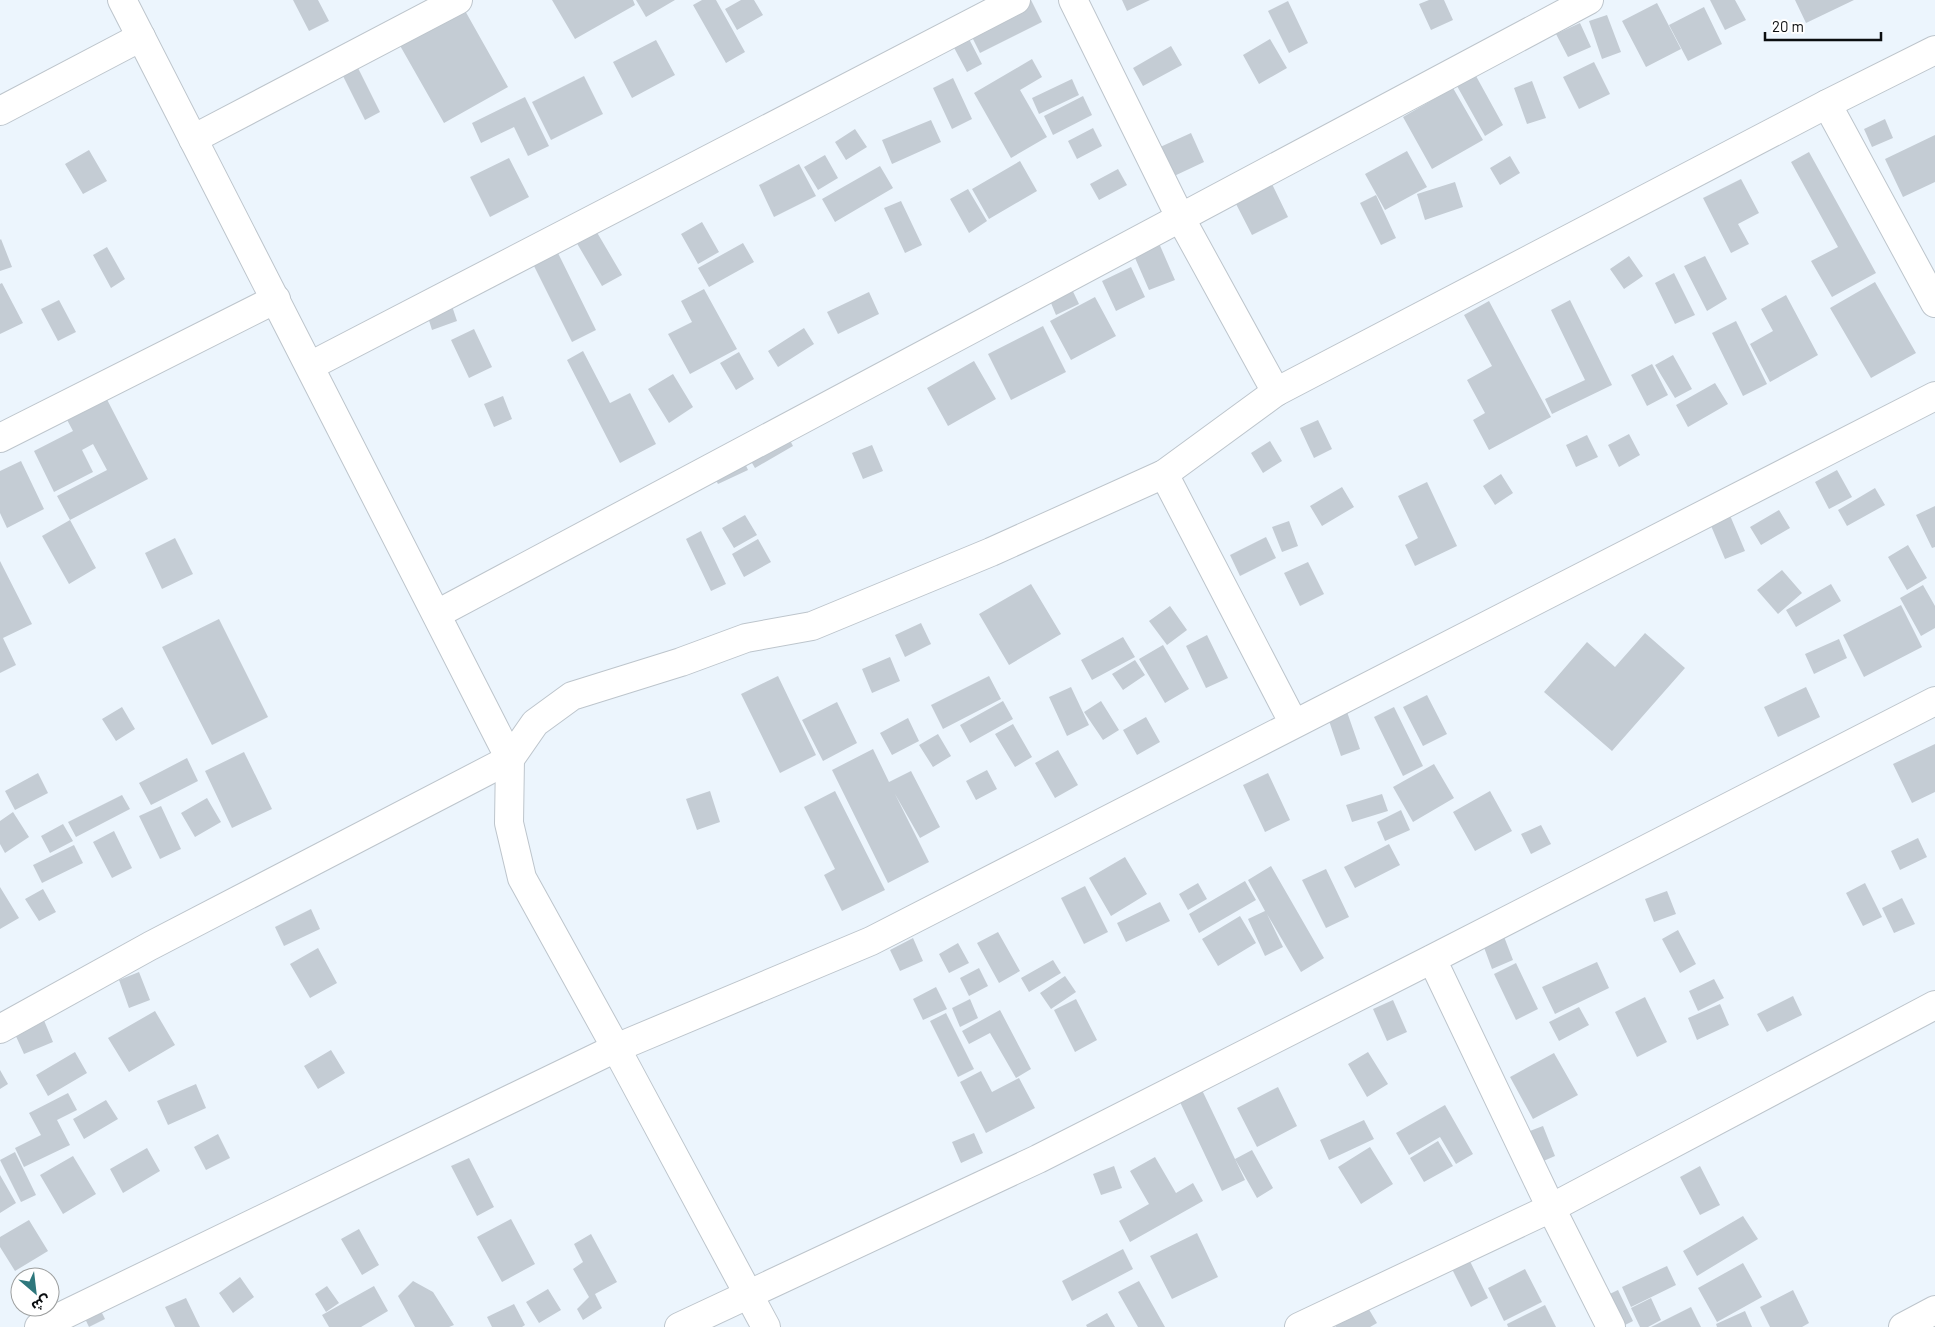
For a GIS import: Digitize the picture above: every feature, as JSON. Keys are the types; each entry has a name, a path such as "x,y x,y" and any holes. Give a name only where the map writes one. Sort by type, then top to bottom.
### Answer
{"street":[{"path":"122,0 510,759 508,824 522,878 766,1327"},
{"path":"193,139 458,0"},
{"path":"310,366 1016,0"},
{"path":"1073,0 1181,219 1276,392"},
{"path":"437,614 1589,0"},
{"path":"0,111 141,37"},
{"path":"0,1029 150,946 510,759 535,723 572,696 681,662 746,638 812,626 991,552 1164,474 1276,392 1827,104 1935,50"},
{"path":"1827,104 1935,303"},
{"path":"0,438 276,299"},
{"path":"52,1324 616,1048 871,941 1294,724 1933,403"},
{"path":"1164,474 1294,724"},
{"path":"679,1327 1038,1159 1935,701"},
{"path":"1432,959 1551,1208 1611,1327"},
{"path":"1299,1327 1551,1208 1935,1005"},
{"path":"1903,1327 1935,1310"}],"building":[{"path":"293,0 318,0 329,21 309,31"},
{"path":"459,0 508,87 444,123 390,28"},
{"path":"552,0 633,0 635,5 575,39"},
{"path":"636,0 675,0 646,17"},
{"path":"702,0 716,0 745,52 726,63 693,5"},
{"path":"741,0 754,0 763,15 737,30 725,9"},
{"path":"1031,0 1042,22 980,53 969,31"},
{"path":"1122,0 1150,0 1127,11"},
{"path":"1429,0 1444,0 1453,20 1431,30 1419,4"},
{"path":"1710,0 1735,0 1746,20 1725,30"},
{"path":"1795,0 1854,0 1806,23"},
{"path":"1288,1 1308,43 1289,53 1268,11"},
{"path":"1657,3 1681,49 1646,67 1622,21"},
{"path":"1704,7 1722,44 1688,61 1669,25"},
{"path":"1607,15 1621,52 1602,59 1589,21"},
{"path":"1580,23 1591,47 1568,57 1556,34"},
{"path":"967,35 982,64 967,72 951,42"},
{"path":"1270,39 1287,68 1259,84 1243,55"},
{"path":"656,40 675,75 632,98 613,62"},
{"path":"1171,46 1182,65 1143,86 1133,68"},
{"path":"1032,59 1042,77 1020,90 1047,137 1011,158 974,93"},
{"path":"354,60 380,112 365,120 339,68"},
{"path":"1594,62 1610,94 1579,109 1563,77"},
{"path":"584,76 603,114 551,140 532,102"},
{"path":"1476,76 1503,125 1485,136 1457,86"},
{"path":"953,78 972,119 952,129 933,88"},
{"path":"1072,79 1079,95 1039,114 1032,98"},
{"path":"1532,81 1546,118 1527,124 1514,88"},
{"path":"1453,88 1483,140 1432,169 1403,117"},
{"path":"1083,96 1092,115 1053,135 1044,116"},
{"path":"525,97 549,146 528,156 514,127 481,143 472,123"},
{"path":"1885,119 1893,138 1872,147 1864,129"},
{"path":"931,120 941,142 892,164 882,140"},
{"path":"1093,128 1102,146 1077,159 1068,141"},
{"path":"855,129 867,147 846,160 835,142"},
{"path":"1191,133 1204,162 1172,177 1158,148"},
{"path":"1935,135 1935,182 1903,197 1885,159"},
{"path":"89,150 107,181 83,194 65,164"},
{"path":"1407,151 1427,187 1385,210 1365,174"},
{"path":"1809,152 1876,273 1832,297 1811,261 1838,247 1791,162"},
{"path":"825,155 838,178 818,190 804,167"},
{"path":"1510,156 1520,173 1500,185 1490,168"},
{"path":"509,158 529,197 490,217 470,177"},
{"path":"1020,161 1037,191 989,219 972,189"},
{"path":"799,164 816,196 774,217 759,185"},
{"path":"880,166 893,188 835,222 822,199"},
{"path":"1118,169 1127,185 1099,200 1090,184"},
{"path":"1741,179 1759,213 1738,224 1749,244 1731,253 1703,198"},
{"path":"1455,182 1463,207 1425,220 1417,194"},
{"path":"1272,184 1288,217 1252,235 1235,202"},
{"path":"968,189 987,221 969,233 950,199"},
{"path":"1376,195 1396,238 1381,245 1360,203"},
{"path":"901,201 922,245 905,253 884,208"},
{"path":"702,222 719,252 698,264 681,234"},
{"path":"595,229 622,275 602,286 575,240"},
{"path":"0,240 12,267 0,271"},
{"path":"1158,241 1175,280 1149,290 1132,251"},
{"path":"743,243 754,262 709,287 698,268"},
{"path":"107,247 125,279 111,288 93,255"},
{"path":"555,247 596,330 572,342 530,258"},
{"path":"1629,256 1643,276 1624,289 1610,269"},
{"path":"1705,256 1727,299 1707,311 1684,266"},
{"path":"1131,267 1145,297 1116,311 1102,281"},
{"path":"1674,273 1695,315 1675,324 1655,283"},
{"path":"1068,281 1079,304 1056,315 1046,291"},
{"path":"1875,282 1916,353 1871,378 1830,308"},
{"path":"2,283 23,323 0,334 0,284"},
{"path":"704,289 737,349 690,374 668,334 692,322 681,301"},
{"path":"869,292 879,314 838,334 827,312"},
{"path":"1786,295 1818,355 1770,382 1750,344 1773,331 1761,309"},
{"path":"1095,297 1116,336 1071,360 1050,321"},
{"path":"59,300 76,332 58,341 41,309"},
{"path":"1570,300 1612,385 1552,414 1545,399 1585,380 1551,310"},
{"path":"1489,301 1551,417 1489,450 1473,420 1485,413 1467,380 1492,366 1464,315"},
{"path":"451,303 457,321 432,330 426,311"},
{"path":"1736,321 1767,384 1743,396 1712,333"},
{"path":"1043,326 1066,372 1011,400 988,354"},
{"path":"804,328 814,344 778,367 768,351"},
{"path":"474,329 492,367 469,378 451,340"},
{"path":"583,351 610,403 630,393 656,444 620,463 567,360"},
{"path":"739,352 754,379 736,390 720,363"},
{"path":"1673,355 1692,389 1675,398 1655,365"},
{"path":"974,361 996,399 948,426 927,388"},
{"path":"1652,364 1668,395 1647,406 1631,375"},
{"path":"673,374 693,407 669,423 648,389"},
{"path":"98,382 148,479 70,520 57,496 107,470 93,444 82,450 93,472 54,492 34,451 73,431 58,403"},
{"path":"1715,383 1728,404 1688,427 1676,405"},
{"path":"503,396 512,419 494,427 484,404"},
{"path":"1318,420 1332,449 1314,458 1300,428"},
{"path":"785,431 793,446 755,468 746,453"},
{"path":"1629,434 1640,455 1619,467 1608,445"},
{"path":"1587,435 1598,457 1576,467 1566,445"},
{"path":"1270,441 1282,461 1263,473 1251,453"},
{"path":"872,445 883,471 863,479 852,453"},
{"path":"741,455 748,470 718,484 711,470"},
{"path":"21,461 44,509 7,528 0,513 0,471"},
{"path":"1837,470 1852,497 1829,509 1815,482"},
{"path":"1501,474 1513,493 1495,505 1483,486"},
{"path":"1427,482 1457,546 1415,566 1405,545 1418,538 1398,496"},
{"path":"1342,487 1354,507 1322,526 1310,506"},
{"path":"1875,488 1885,505 1847,526 1838,510"},
{"path":"1935,506 1935,547 1932,548 1916,515"},
{"path":"1779,510 1790,528 1761,545 1750,527"},
{"path":"1729,513 1745,551 1725,559 1709,521"},
{"path":"745,515 757,535 734,548 722,528"},
{"path":"70,520 96,568 69,584 42,536"},
{"path":"1289,521 1298,546 1282,552 1272,527"},
{"path":"701,531 726,584 711,591 686,539"},
{"path":"1266,537 1276,558 1240,576 1230,555"},
{"path":"175,538 193,574 162,589 145,553"},
{"path":"758,539 771,562 744,577 732,554"},
{"path":"1908,545 1927,578 1907,590 1888,557"},
{"path":"0,561 32,624 3,638 16,665 0,673"},
{"path":"1308,562 1324,594 1300,606 1284,573"},
{"path":"1782,570 1802,593 1778,614 1757,590"},
{"path":"1031,584 1061,634 1009,665 979,614"},
{"path":"1831,584 1841,601 1796,627 1786,610"},
{"path":"1923,585 1935,606 1935,628 1921,636 1900,598"},
{"path":"1901,605 1922,647 1864,677 1843,635"},
{"path":"1170,606 1187,630 1167,645 1149,621"},
{"path":"219,619 268,717 212,745 162,647"},
{"path":"921,623 931,644 905,657 895,635"},
{"path":"1645,633 1685,668 1612,751 1544,692 1587,642 1615,667"},
{"path":"1207,635 1228,678 1206,688 1186,646"},
{"path":"1123,637 1135,657 1092,680 1081,660"},
{"path":"1839,639 1847,658 1814,674 1805,654"},
{"path":"1163,645 1189,689 1165,703 1139,659"},
{"path":"890,657 900,681 872,693 862,669"},
{"path":"1135,660 1145,675 1123,690 1112,674"},
{"path":"778,676 816,755 780,773 741,694"},
{"path":"989,676 1001,699 943,729 931,705"},
{"path":"1071,687 1089,725 1067,736 1049,697"},
{"path":"1806,687 1820,717 1778,737 1764,707"},
{"path":"1427,695 1447,734 1423,746 1403,707"},
{"path":"1003,701 1013,719 970,743 960,725"},
{"path":"1101,701 1119,730 1103,740 1084,712"},
{"path":"837,702 857,743 823,761 802,720"},
{"path":"122,707 135,729 116,741 102,719"},
{"path":"1394,707 1423,766 1403,776 1374,717"},
{"path":"1346,709 1360,749 1341,756 1327,715"},
{"path":"1146,717 1160,742 1137,755 1123,730"},
{"path":"908,718 919,741 892,755 880,733"},
{"path":"1013,724 1032,757 1015,767 995,734"},
{"path":"938,734 951,756 933,767 919,745"},
{"path":"1935,744 1935,792 1912,803 1893,764"},
{"path":"873,749 889,782 911,771 940,827 920,838 895,794 929,862 888,883 832,770"},
{"path":"1058,750 1078,785 1055,798 1035,763"},
{"path":"244,752 272,809 232,828 205,771"},
{"path":"187,758 198,781 151,805 139,783"},
{"path":"1434,764 1454,798 1413,822 1393,787"},
{"path":"987,770 997,789 976,800 966,781"},
{"path":"38,773 48,793 15,810 5,791"},
{"path":"1268,773 1290,820 1265,832 1243,785"},
{"path":"710,791 720,822 697,830 686,799"},
{"path":"835,791 885,890 842,911 824,875 835,869 804,807"},
{"path":"1490,791 1512,831 1475,851 1453,812"},
{"path":"1382,794 1388,811 1352,822 1346,805"},
{"path":"122,795 130,809 76,837 68,822"},
{"path":"207,798 221,822 195,837 181,813"},
{"path":"161,806 181,849 160,859 139,816"},
{"path":"1401,810 1410,830 1385,841 1377,822"},
{"path":"13,812 29,837 5,853 0,844 0,821"},
{"path":"63,824 73,841 50,853 41,836"},
{"path":"1541,825 1551,844 1531,854 1521,834"},
{"path":"114,831 132,868 112,878 93,842"},
{"path":"1918,838 1927,857 1900,870 1891,851"},
{"path":"1389,844 1400,865 1355,888 1344,867"},
{"path":"74,845 83,863 42,883 33,865"},
{"path":"1125,857 1147,894 1111,916 1089,878"},
{"path":"1271,866 1324,958 1301,972 1267,914 1283,947 1265,956 1248,919 1265,911 1248,880"},
{"path":"1326,869 1349,917 1326,928 1302,880"},
{"path":"1245,881 1256,900 1199,933 1189,914"},
{"path":"1198,883 1207,899 1188,910 1179,894"},
{"path":"1865,883 1882,917 1863,926 1846,893"},
{"path":"1085,886 1108,932 1084,944 1061,898"},
{"path":"0,887 19,918 0,929"},
{"path":"43,889 56,912 39,921 25,899"},
{"path":"1667,891 1676,914 1654,922 1645,899"},
{"path":"1902,898 1915,924 1894,933 1882,908"},
{"path":"1160,902 1170,921 1126,942 1117,923"},
{"path":"311,909 320,929 284,946 275,927"},
{"path":"1240,916 1256,943 1218,966 1202,939"},
{"path":"1678,930 1696,964 1680,973 1662,939"},
{"path":"998,932 1020,971 999,983 977,943"},
{"path":"1503,934 1513,960 1492,969 1482,942"},
{"path":"913,938 923,961 900,971 890,950"},
{"path":"958,943 969,963 949,973 939,954"},
{"path":"318,948 337,983 310,998 290,964"},
{"path":"1053,960 1061,973 1029,992 1021,978"},
{"path":"1597,962 1609,988 1555,1014 1542,987"},
{"path":"1516,963 1538,1009 1516,1020 1494,974"},
{"path":"979,968 988,986 969,996 960,978"},
{"path":"139,972 150,1000 129,1008 119,980"},
{"path":"1065,976 1076,992 1051,1009 1040,993"},
{"path":"1714,979 1724,998 1698,1011 1689,991"},
{"path":"936,987 947,1009 923,1020 913,999"},
{"path":"1793,996 1802,1015 1767,1032 1757,1014"},
{"path":"1645,997 1667,1042 1637,1057 1615,1012"},
{"path":"970,999 978,1018 960,1027 952,1008"},
{"path":"1076,999 1097,1040 1075,1052 1054,1010"},
{"path":"1393,1000 1407,1032 1387,1041 1373,1009"},
{"path":"1720,1004 1729,1025 1697,1040 1688,1018"},
{"path":"1579,1007 1589,1025 1559,1041 1549,1022"},
{"path":"1000,1010 1031,1069 1016,1078 990,1033 969,1044 962,1031"},
{"path":"155,1011 175,1045 129,1072 108,1038"},
{"path":"946,1013 974,1069 958,1077 930,1021"},
{"path":"43,1018 53,1042 24,1054 14,1032"},
{"path":"331,1050 345,1073 318,1089 304,1066"},
{"path":"75,1052 87,1073 48,1096 36,1075"},
{"path":"1368,1052 1388,1084 1367,1097 1348,1064"},
{"path":"1554,1053 1578,1095 1533,1119 1510,1077"},
{"path":"0,1070 8,1084 0,1089"},
{"path":"981,1071 992,1092 1019,1078 1035,1108 986,1133 960,1082"},
{"path":"196,1084 206,1108 168,1125 157,1101"},
{"path":"1278,1087 1297,1126 1257,1147 1237,1108"},
{"path":"1202,1090 1245,1180 1222,1191 1179,1100"},
{"path":"68,1093 77,1110 57,1120 70,1145 24,1167 15,1148 41,1135 29,1113"},
{"path":"106,1100 118,1119 84,1139 73,1119"},
{"path":"1445,1105 1473,1154 1456,1164 1440,1137 1409,1155 1396,1133"},
{"path":"1364,1120 1374,1139 1329,1160 1320,1140"},
{"path":"1543,1126 1555,1156 1532,1166 1519,1135"},
{"path":"974,1133 983,1153 961,1163 952,1142"},
{"path":"218,1134 230,1158 206,1170 194,1147"},
{"path":"1438,1141 1453,1166 1424,1182 1410,1158"},
{"path":"1370,1147 1393,1184 1361,1204 1338,1167"},
{"path":"147,1148 160,1171 123,1193 110,1169"},
{"path":"1252,1150 1273,1188 1257,1198 1235,1159"},
{"path":"15,1152 36,1195 21,1202 0,1160"},
{"path":"73,1156 96,1194 63,1214 40,1175"},
{"path":"1155,1157 1176,1193 1193,1183 1203,1201 1130,1242 1119,1221 1149,1204 1130,1171"},
{"path":"469,1158 494,1207 477,1216 451,1166"},
{"path":"1114,1166 1122,1188 1101,1195 1093,1174"},
{"path":"1700,1166 1720,1205 1700,1215 1680,1177"},
{"path":"0,1175 16,1203 0,1213"},
{"path":"1743,1216 1758,1239 1697,1276 1683,1251"},
{"path":"511,1219 535,1264 502,1282 477,1237"},
{"path":"29,1220 48,1251 22,1267 12,1267 0,1247 0,1237"},
{"path":"359,1229 379,1265 362,1275 341,1239"},
{"path":"1197,1233 1218,1277 1172,1299 1150,1256"},
{"path":"591,1234 617,1282 595,1294 602,1308 583,1320 577,1309 589,1297 573,1269 583,1262 574,1244"},
{"path":"1123,1249 1133,1269 1072,1301 1062,1281"},
{"path":"1465,1251 1488,1298 1471,1307 1447,1259"},
{"path":"1743,1263 1762,1297 1717,1322 1698,1288"},
{"path":"1667,1266 1676,1285 1631,1307 1622,1287"},
{"path":"1525,1269 1542,1302 1504,1321 1488,1288"},
{"path":"240,1277 254,1297 233,1313 219,1293"},
{"path":"413,1281 433,1292 454,1325 449,1327 415,1327 398,1296"},
{"path":"1139,1281 1165,1327 1138,1327 1118,1292"},
{"path":"327,1286 339,1303 326,1312 315,1294"},
{"path":"374,1286 388,1311 361,1327 329,1327 322,1315"},
{"path":"548,1289 561,1310 539,1323 526,1302"},
{"path":"1618,1290 1633,1321 1621,1327 1595,1301"},
{"path":"1793,1290 1809,1323 1802,1327 1770,1327 1760,1307"},
{"path":"93,1295 105,1319 89,1327 77,1302"},
{"path":"186,1298 200,1327 175,1327 165,1307"},
{"path":"1651,1298 1661,1320 1648,1327 1640,1327 1631,1308"},
{"path":"1364,1301 1377,1323 1370,1327 1336,1327 1332,1320"},
{"path":"514,1304 525,1325 522,1327 492,1327 487,1317"},
{"path":"1545,1305 1556,1327 1508,1327 1507,1324"},
{"path":"1691,1307 1701,1327 1651,1327"},
{"path":"1745,1311 1752,1327 1717,1327 1716,1324"},
{"path":"1107,1313 1115,1327 1087,1327 1086,1325"}]}
